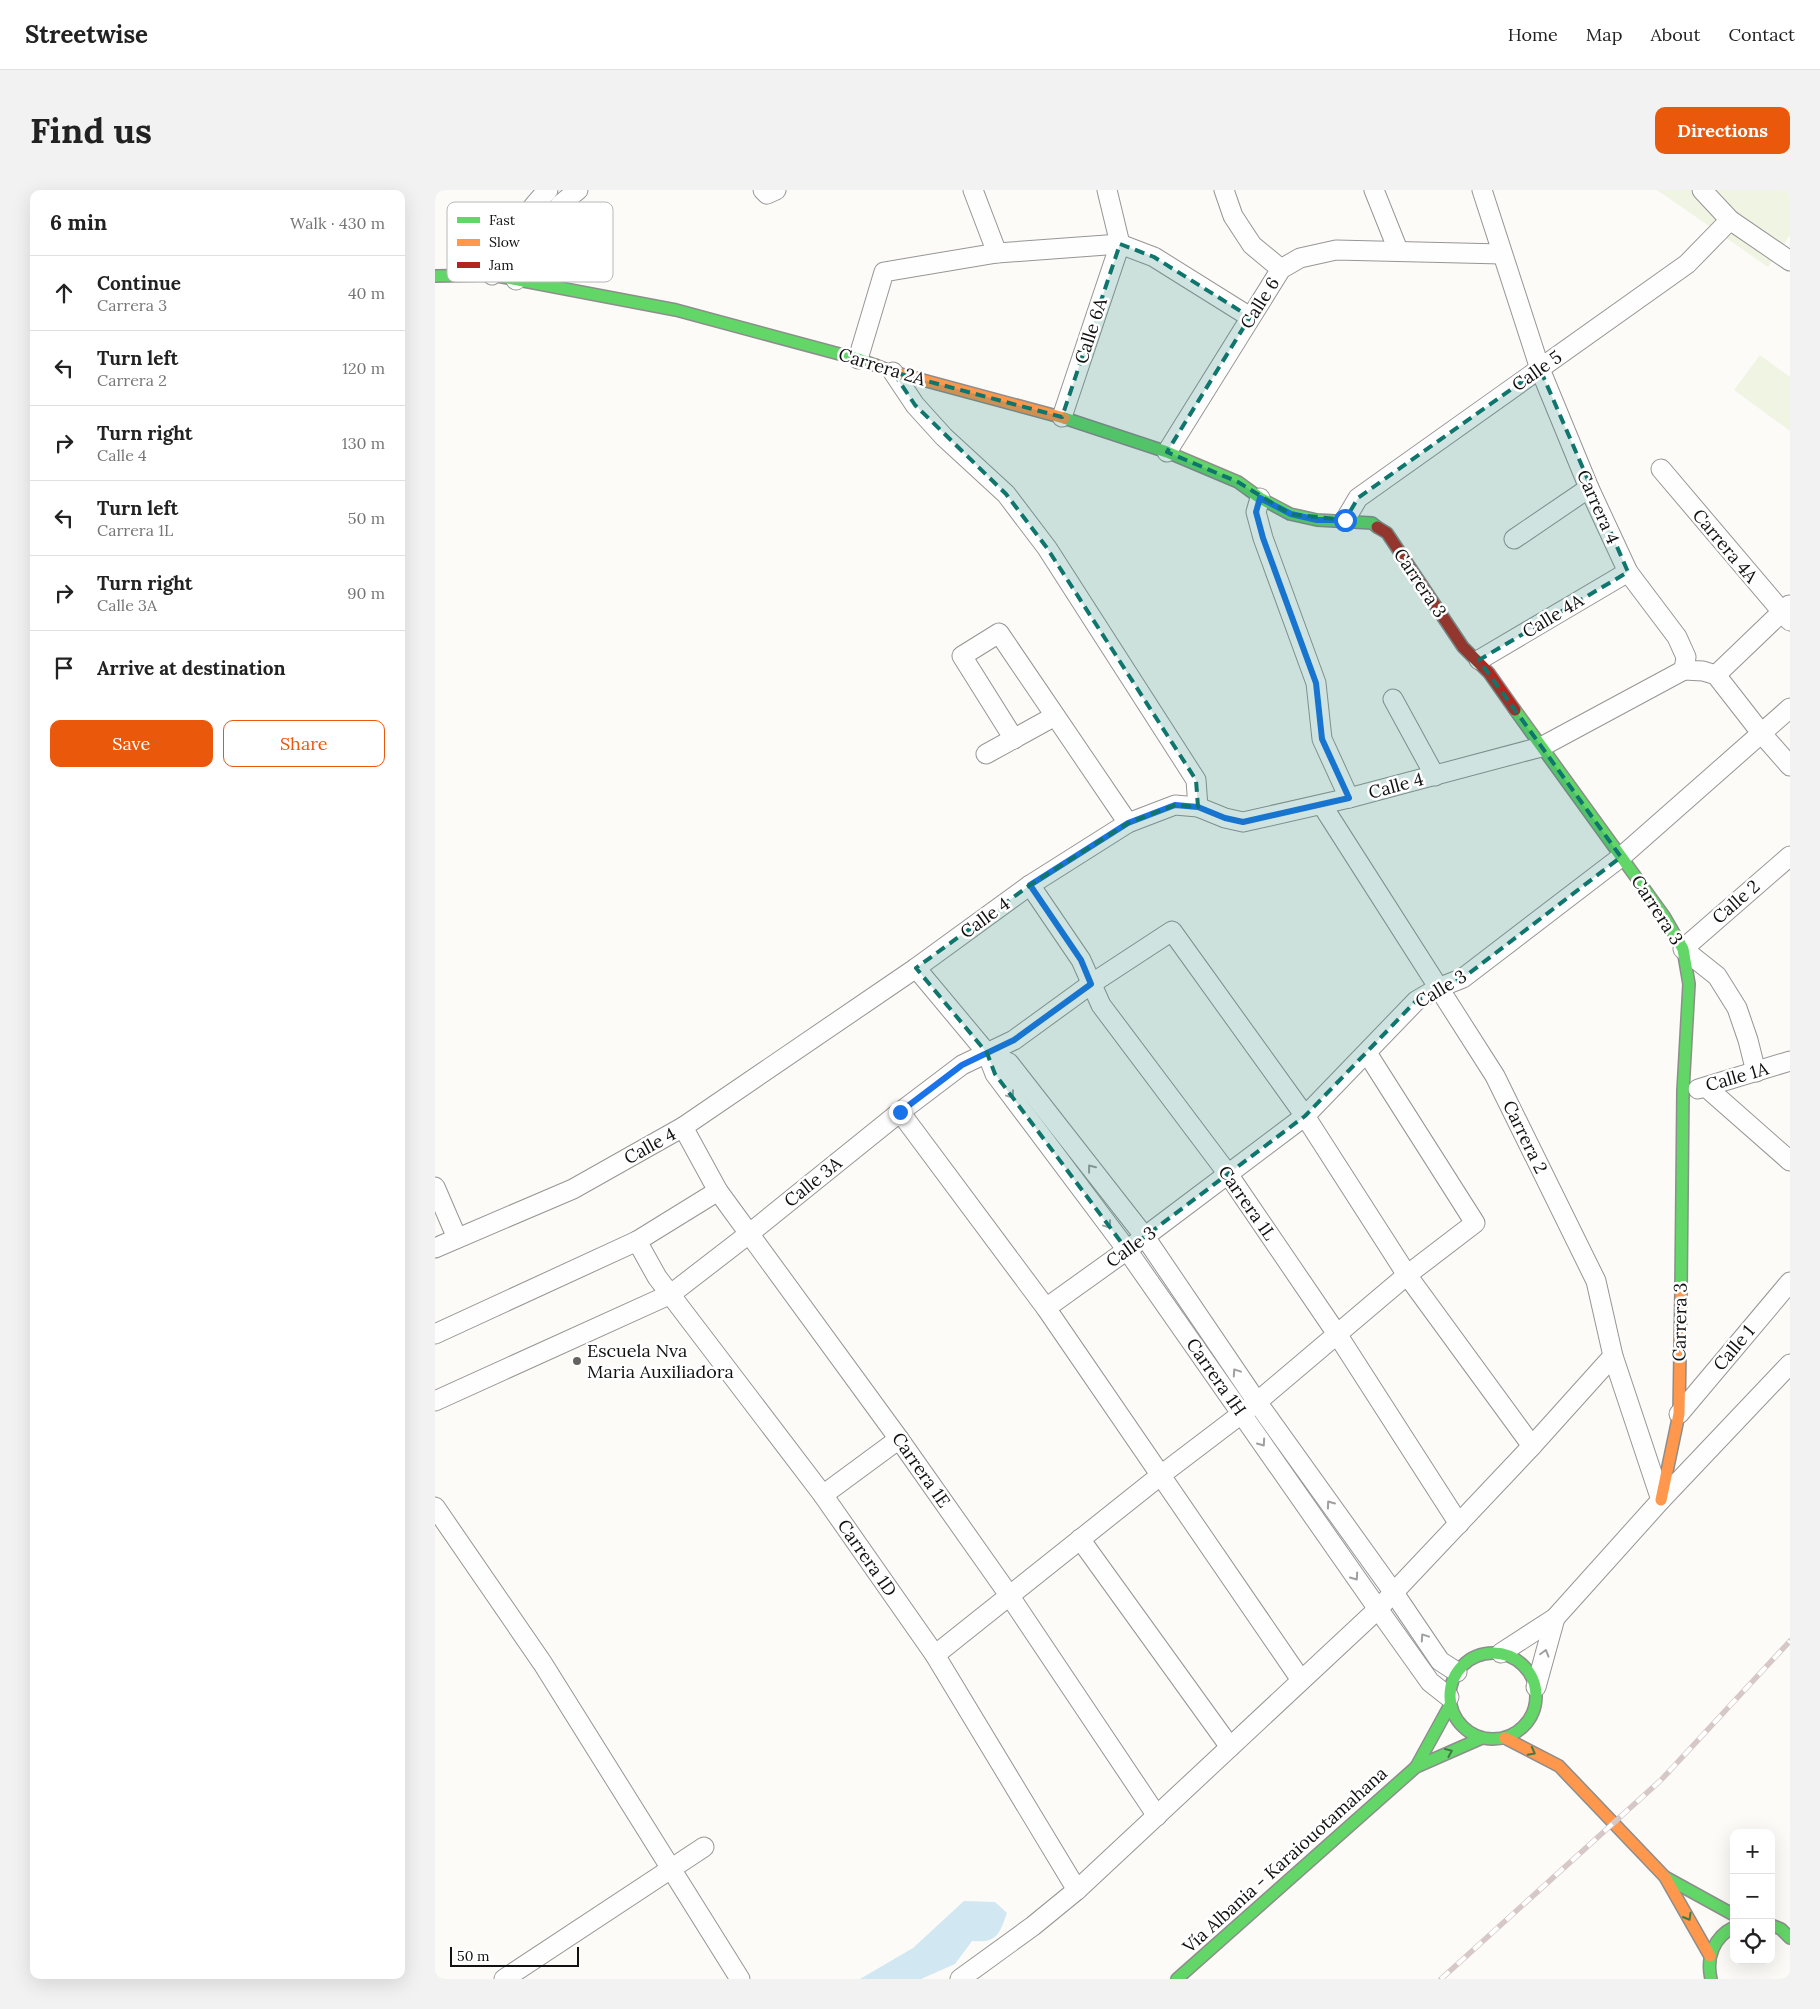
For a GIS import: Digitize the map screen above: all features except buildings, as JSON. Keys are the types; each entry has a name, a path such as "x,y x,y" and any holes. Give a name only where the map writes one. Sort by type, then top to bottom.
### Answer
{"main road":[{"name":"Carrera 2A","path":"527,282 676,310 858,359 893,372 1062,417 1167,452 1238,482 1260,498"},
{"name":"Carrera 3","path":"1260,498 1291,514 1317,520 1345,520 1372,523 1387,533 1463,647 1479,660 1505,692 1523,723 1664,916 1683,949 1689,984 1683,1091 1679,1414 1661,1500"},
{"path":"1542,1725 1535,1709 1536,1687 1529,1672 1517,1660 1501,1653 1484,1654 1469,1660 1457,1672 1451,1684 1450,1701 1456,1720 1467,1731 1482,1738 1505,1738 1559,1766 1665,1877 1710,1956"},
{"name":"Vía Albania - Karaiouotamahana","path":"1416,1767 1450,1701"},
{"path":"1505,1738 1518,1731 1528,1721 1535,1709"},
{"name":"Vía Albania - Karaiouotamahana","path":"1177,1979 1416,1767 1482,1738"},
{"path":"1552,1750 1559,1766"},
{"path":"1665,1877 1730,1913"},
{"path":"1775,1925 1790,1938"},
{"path":"1711,1979 1709,1974 1710,1956 1717,1940 1730,1930"}],"street":[{"path":"538,202 549,190"},
{"path":"563,202 578,190"},
{"path":"973,190 997,253"},
{"path":"1107,190 1120,244"},
{"path":"1224,190 1233,216 1252,244 1281,269"},
{"path":"1374,190 1398,250"},
{"name":"Carrera 4","path":"1482,190 1540,369 1589,488 1628,572 1677,637 1686,657 1684,670"},
{"path":"1702,190 1730,220 1790,261"},
{"name":"Calle 5","path":"1345,520 1358,498 1687,264 1730,220"},
{"path":"858,359 884,272 997,253 1120,244 1154,257 1250,317"},
{"name":"Calle 6A","path":"1062,417 1120,244"},
{"name":"Calle 6","path":"1167,452 1281,269 1300,258 1336,250 1502,254"},
{"path":"893,372 915,405 944,437 1006,494 1047,548 1196,780 1198,807"},
{"name":"Carrera 4A","path":"1661,469 1787,613"},
{"path":"1514,539 1589,488"},
{"path":"1260,498 1256,512 1263,538 1316,683 1322,739 1349,798"},
{"name":"Calle 4A","path":"1479,660 1628,572"},
{"path":"1716,675 1787,613"},
{"path":"1014,738 962,656 999,632 1128,823"},
{"path":"1684,670 1703,671 1716,675 1762,734 1790,766"},
{"name":"Calle 4","path":"435,1248 573,1189 683,1127 916,968 1030,885 1128,823 1175,805 1198,807 1225,818 1243,822 1349,798 1541,747 1684,670"},
{"path":"1393,699 1435,776"},
{"name":"Calle 3","path":"1046,1308 1145,1237 1305,1116 1416,1001 1439,988 1463,978 1621,857 1790,708"},
{"path":"986,754 1055,716"},
{"name":"Carrera 2","path":"1322,804 1495,1076 1596,1281 1613,1356 1661,1500"},
{"name":"Calle 2","path":"1683,949 1790,856"},
{"name":"Carrera 1L","path":"1030,885 1081,960 1101,1006 1228,1174 1337,1334 1459,1524"},
{"name":"Calle 3A","path":"435,1401 671,1294 962,1065 1014,1040 1091,984 1172,931 1305,1116"},
{"path":"1683,949 1717,976 1732,1000 1748,1040 1755,1072"},
{"name":"Carrera 1H","path":"916,968 987,1053 995,1074 1127,1250 1430,1682 1450,1701"},
{"name":"Carrera 1H","path":"987,1053 1009,1063 1145,1237 1257,1402 1394,1593 1440,1661 1457,1672"},
{"path":"935,1654 1161,1475 1242,1414 1407,1275 1475,1223 1367,1053"},
{"name":"Calle 1A","path":"1683,1091 1706,1087 1790,1062"},
{"path":"1706,1087 1790,1161"},
{"path":"900,1112 1046,1308 1301,1680"},
{"path":"1305,1116 1407,1275 1532,1446"},
{"name":"Carrera 1E","path":"683,1127 718,1191 899,1439 1009,1595 1157,1816"},
{"path":"435,1187 457,1238"},
{"path":"435,1334 637,1241 718,1191"},
{"name":"Carrera 1D","path":"637,1241 657,1277 823,1494 935,1654 1077,1890"},
{"name":"Calle 1","path":"1679,1414 1790,1282"},
{"path":"960,1979 1033,1926 1077,1890 1378,1609 1532,1446 1613,1356"},
{"path":"1501,1653 1555,1618 1661,1500 1790,1364"},
{"path":"823,1494 899,1439"},
{"path":"435,1507 543,1664 740,1979"},
{"path":"1080,1539 1230,1747"},
{"path":"1536,1687 1555,1618"},
{"path":"504,1979 703,1848"},
{"path":"1775,1922 1790,1919"}],"highlighted area":[{"path":"1120,244 1154,257 1250,317 1167,452 1238,482 1290,514 1345,520 1358,498 1540,369 1628,572 1479,660 1621,857 1463,978 1416,1001 1305,1116 1127,1250 995,1074 987,1053 916,968 1030,885 1128,823 1175,805 1198,807 1196,780 1047,548 1006,494 915,405 893,372 1062,417"}],"green space":[{"path":"1657,190 1790,190 1790,235 1768,267"},
{"path":"1760,355 1790,377 1790,431 1734,390"}],"water":[{"path":"964,1901 995,1902 1007,1913 1002,1927 996,1936 987,1941 972,1941 955,1964 921,1979 860,1979 913,1948"}],"railway":[{"path":"1441,1979 1661,1780 1790,1641"}],"traffic: fast":[{"path":"435,276 447,276"},
{"path":"529,282 676,310 875,365"},
{"path":"1064,418 1167,452 1238,482 1260,498 1290,514 1317,520 1372,523 1377,527"},
{"path":"1515,710 1664,916 1683,949 1689,984 1683,1091 1681,1290"},
{"path":"1493,1653 1509,1656 1517,1660 1529,1672 1533,1680 1536,1696 1533,1712 1529,1720 1517,1732 1509,1736 1493,1739 1477,1736 1469,1732 1457,1720 1453,1712 1450,1696 1453,1680 1457,1672 1469,1660 1477,1656 1493,1653"},
{"path":"1416,1767 1450,1705"},
{"path":"1177,1979 1416,1767 1482,1738"},
{"path":"1665,1877 1730,1913"},
{"path":"1775,1927 1781,1929 1790,1938"},
{"path":"1711,1979 1710,1963 1713,1948 1721,1936 1730,1929"}],"traffic: slow":[{"path":"875,365 893,372 1064,418"},
{"path":"1661,1500 1679,1414 1681,1290"},
{"path":"1505,1738 1559,1766 1665,1877 1710,1956"}],"traffic: jam":[{"path":"1377,527 1387,533 1463,647 1489,673 1515,710"}],"place":[{"name":"Escuela Nva Maria Auxiliadora","path":"577,1361"}],"route":[{"path":"900,1112 962,1065 1014,1040 1091,984 1081,960 1030,885 1128,823 1175,805 1198,807 1225,818 1243,822 1349,798 1322,739 1316,683 1263,538 1256,512 1260,498 1291,514 1317,520 1345,520"}]}
